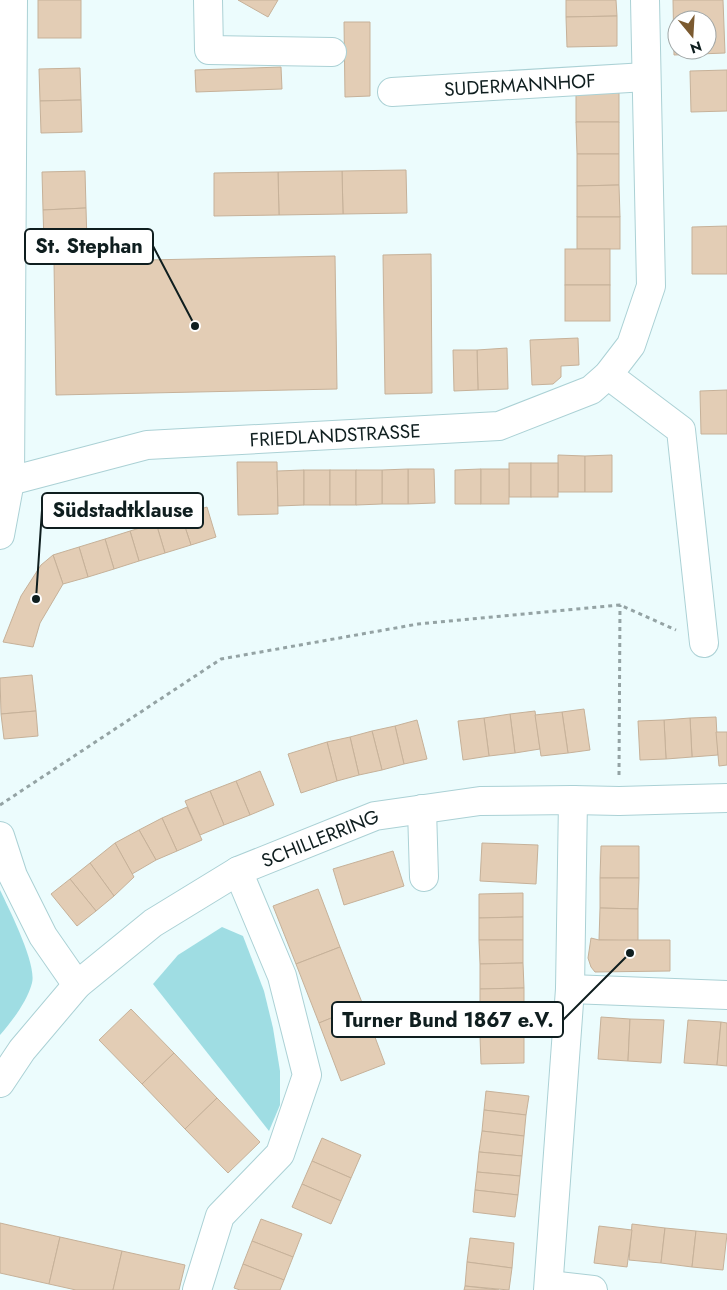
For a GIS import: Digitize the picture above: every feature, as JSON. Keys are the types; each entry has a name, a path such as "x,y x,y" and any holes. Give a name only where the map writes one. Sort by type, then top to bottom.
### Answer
{"street":[{"path":"0,535 10,481 13,0"},
{"path":"208,0 209,50 332,52"},
{"name":"FRIEDLANDSTRASSE","path":"10,481 147,445 499,426 591,390 608,375 631,345 650,286 645,0"},
{"name":"SUDERMANNHOF","path":"392,92 646,77"},
{"path":"608,375 681,430 704,643"},
{"name":"SCHILLERRING","path":"0,1083 22,1050 77,985 153,923 238,871 375,816 480,801 619,801 727,798"},
{"path":"573,800 570,989 549,1287 593,1290"},
{"path":"422,809 424,877"},
{"path":"0,836 13,876 43,936 77,985"},
{"path":"197,1290 220,1216 280,1154 307,1075 282,976 238,871"},
{"path":"570,989 727,995"}],"path":[{"path":"619,801 620,605"},
{"path":"0,805 221,659 418,624 620,605 704,643"}],"shaded area":[{"path":"0,890 26,950 32,974 32,983 23,1004 0,1035"},
{"path":"222,927 243,936 264,991 273,1028 280,1071 280,1105 269,1131 153,984 178,955"}],"building":[{"path":"38,0 81,0 81,38 38,38"},
{"path":"238,0 278,0 268,17"},
{"path":"566,0 616,0 617,16 566,17"},
{"path":"673,0 723,0 725,53 717,53 717,10 673,10"},
{"path":"617,16 617,46 567,47 566,17"},
{"path":"344,22 370,22 370,96 345,97"},
{"path":"281,67 282,89 196,92 195,70"},
{"path":"80,68 81,100 40,101 39,69"},
{"path":"727,70 727,111 691,112 690,71"},
{"path":"576,91 619,91 619,122 576,122"},
{"path":"81,100 82,132 41,133 40,101"},
{"path":"576,122 619,122 619,154 577,154"},
{"path":"577,154 619,154 619,185 577,186"},
{"path":"406,170 407,213 343,214 342,171"},
{"path":"85,171 86,208 43,210 42,172"},
{"path":"342,171 343,214 279,215 278,172"},
{"path":"278,172 279,215 214,216 214,173"},
{"path":"619,185 620,217 577,217 577,186"},
{"path":"86,208 87,243 44,244 43,210"},
{"path":"577,217 620,217 620,249 577,249"},
{"path":"727,226 727,274 692,274 692,227"},
{"path":"565,249 610,249 610,285 565,285"},
{"path":"431,254 432,393 385,394 383,255"},
{"path":"335,256 337,389 56,395 54,262"},
{"path":"565,285 610,285 610,321 565,321"},
{"path":"578,338 579,365 561,366 561,377 553,384 532,385 530,340"},
{"path":"507,348 508,389 478,390 477,350"},
{"path":"453,350 477,350 478,390 454,391"},
{"path":"727,390 727,434 701,434 700,391"},
{"path":"558,455 585,456 585,492 558,492"},
{"path":"612,455 612,492 585,492 585,456"},
{"path":"237,462 277,462 278,514 238,515"},
{"path":"509,463 531,463 531,497 509,497"},
{"path":"531,463 558,463 558,497 531,497"},
{"path":"408,469 434,469 435,503 408,504"},
{"path":"408,469 408,504 382,504 382,470"},
{"path":"481,469 481,504 455,504 455,470"},
{"path":"481,469 509,469 509,504 481,504"},
{"path":"304,470 304,505 278,506 277,471"},
{"path":"304,470 330,470 330,505 304,505"},
{"path":"330,470 356,470 356,505 330,505"},
{"path":"356,470 382,470 382,504 356,505"},
{"path":"207,507 216,537 191,545 181,515"},
{"path":"181,515 191,545 165,553 156,523"},
{"path":"156,523 165,553 139,561 130,531"},
{"path":"130,531 139,561 114,569 105,539"},
{"path":"105,539 114,569 88,577 79,547"},
{"path":"79,547 88,577 63,584 53,555"},
{"path":"53,555 63,584 40,623 33,647 3,642 21,596 41,565"},
{"path":"32,675 36,711 1,714 0,678"},
{"path":"584,709 590,750 568,753 562,712"},
{"path":"36,711 38,736 4,739 1,714"},
{"path":"535,711 540,749 515,753 510,714"},
{"path":"562,712 568,753 541,756 535,715"},
{"path":"510,714 515,753 489,756 484,718"},
{"path":"716,717 718,755 692,757 690,718"},
{"path":"484,718 489,756 463,760 458,721"},
{"path":"690,718 692,757 666,759 664,720"},
{"path":"417,720 427,759 404,764 395,726"},
{"path":"664,720 666,759 640,760 638,721"},
{"path":"395,726 404,764 382,770 372,731"},
{"path":"372,731 382,770 359,775 350,737"},
{"path":"716,732 727,732 727,765 719,766"},
{"path":"350,737 359,775 337,781 327,742"},
{"path":"327,742 337,781 301,793 288,754"},
{"path":"260,771 274,805 250,815 236,781"},
{"path":"236,781 250,815 224,825 210,791"},
{"path":"210,791 224,825 200,835 185,801"},
{"path":"187,807 202,840 177,851 162,818"},
{"path":"162,818 177,851 156,860 139,830"},
{"path":"139,830 156,860 132,874 115,843"},
{"path":"115,843 134,877 114,896 90,863"},
{"path":"482,843 538,845 536,884 480,881"},
{"path":"601,846 639,846 639,878 600,878"},
{"path":"393,851 404,886 344,905 333,869"},
{"path":"90,863 114,896 96,911 70,879"},
{"path":"600,878 639,878 638,909 600,908"},
{"path":"70,879 96,911 77,926 51,894"},
{"path":"318,889 340,947 296,964 273,906"},
{"path":"523,893 523,917 479,918 479,894"},
{"path":"600,908 638,909 638,941 599,940"},
{"path":"523,917 523,940 479,940 479,918"},
{"path":"591,938 599,940 670,940 670,971 595,972 588,958"},
{"path":"479,940 523,940 523,963 480,964"},
{"path":"340,947 363,1005 319,1023 296,964"},
{"path":"523,963 524,988 480,989 480,964"},
{"path":"524,988 524,1012 480,1012 480,989"},
{"path":"363,1005 385,1064 341,1081 319,1023"},
{"path":"131,1009 174,1053 142,1084 99,1040"},
{"path":"601,1017 630,1019 628,1061 598,1059"},
{"path":"630,1019 664,1020 661,1063 628,1061"},
{"path":"688,1020 721,1022 717,1065 684,1063"},
{"path":"721,1022 727,1023 727,1066 717,1065"},
{"path":"524,1035 524,1063 481,1064 480,1036"},
{"path":"174,1053 217,1098 185,1129 142,1084"},
{"path":"486,1091 529,1096 526,1115 484,1110"},
{"path":"217,1098 260,1142 228,1173 185,1129"},
{"path":"484,1110 526,1115 524,1136 482,1131"},
{"path":"482,1131 524,1136 522,1156 479,1152"},
{"path":"322,1138 361,1155 351,1178 312,1161"},
{"path":"479,1152 522,1156 520,1176 477,1172"},
{"path":"312,1161 351,1178 341,1201 302,1184"},
{"path":"477,1172 520,1176 518,1195 475,1190"},
{"path":"302,1184 341,1201 331,1224 292,1207"},
{"path":"475,1190 518,1195 515,1217 473,1212"},
{"path":"261,1219 302,1234 293,1257 252,1241"},
{"path":"0,1223 60,1237 49,1284 0,1273"},
{"path":"632,1224 665,1228 661,1263 629,1260"},
{"path":"599,1226 632,1230 627,1267 594,1263"},
{"path":"665,1228 696,1231 692,1267 661,1263"},
{"path":"696,1231 727,1234 723,1270 692,1267"},
{"path":"60,1237 122,1251 113,1290 76,1290 49,1284"},
{"path":"470,1238 514,1243 512,1268 467,1262"},
{"path":"252,1241 293,1257 284,1280 243,1264"},
{"path":"122,1251 185,1265 179,1290 113,1290"},
{"path":"467,1262 512,1268 509,1290 465,1286"},
{"path":"243,1264 284,1280 280,1290 240,1290 234,1288"},
{"path":"465,1286 499,1290 464,1290"}],"place":[{"name":"St. Stephan","path":"195,326"},
{"name":"Südstadtklause","path":"36,599"},
{"name":"Turner Bund 1867 e.V.","path":"630,953"}]}
